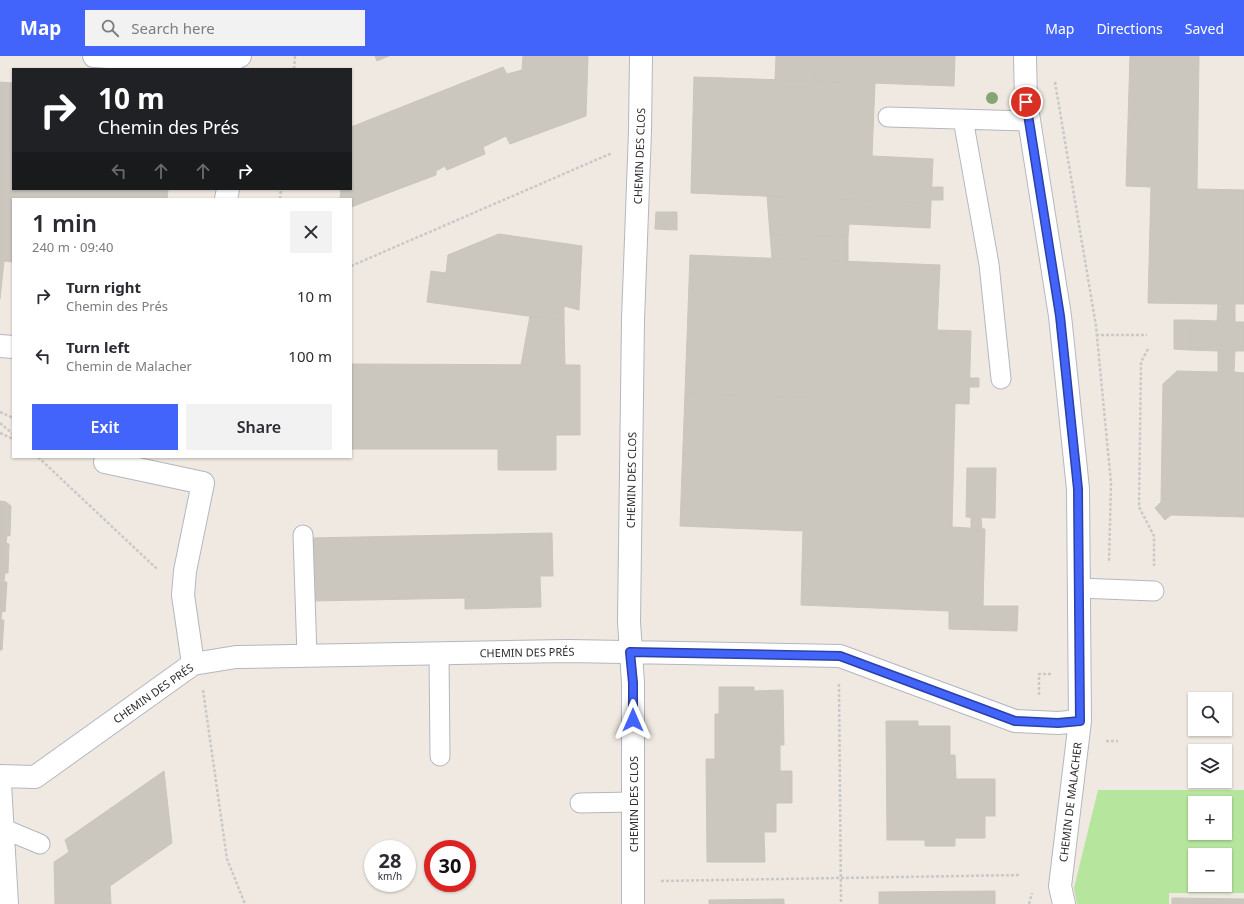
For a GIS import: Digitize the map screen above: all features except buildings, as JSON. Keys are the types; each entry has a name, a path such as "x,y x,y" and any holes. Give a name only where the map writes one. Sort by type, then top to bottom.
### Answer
{"street":[{"path":"94,56 211,64 232,60 240,56"},
{"path":"246,68 248,56"},
{"name":"CHEMIN DES CLOS","path":"632,904 633,683 630,652 633,320 640,131 641,56"},
{"name":"CHEMIN DE MALACHER","path":"1025,56 1026,102 1060,316 1078,489 1080,721 1060,886 1064,904"},
{"path":"0,346 12,347"},
{"path":"105,462 203,483 185,571 183,595 193,664"},
{"name":"CHEMIN DES PRÉS","path":"0,776 35,777 193,664 236,657 568,651 840,656 1015,721 1039,723 1080,721"},
{"path":"0,784 8,904"}],"lane":[{"path":"888,117 1029,121"},
{"path":"963,119 989,264 1001,379"},
{"path":"303,535 307,656"},
{"path":"1079,588 1154,592"},
{"path":"438,653 440,756"},
{"path":"580,803 633,802"},
{"path":"3,839 40,844"}],"path":[{"path":"294,68 295,56"},
{"path":"352,266 612,153"},
{"path":"1096,335 1147,335"},
{"path":"1148,349 1141,362 1139,507 1154,536 1154,592"},
{"path":"0,412 12,418"},
{"path":"0,424 12,433"},
{"path":"0,433 12,439"},
{"path":"39,458 183,595"},
{"path":"840,656 841,904"},
{"path":"193,664 204,693 227,859 245,904"},
{"path":"1039,723 1039,674 1080,674"},
{"path":"1106,741 1118,741"},
{"path":"632,881 1019,875"}],"green space":[{"path":"1098,790 1244,790 1244,893 1169,893 1169,904 1077,904 1074,888"}],"route":[{"path":"633,720 633,683 630,652 840,656 955,700 1015,721 1039,723 1067,723 1080,721 1078,489 1060,316 1026,102"}]}
